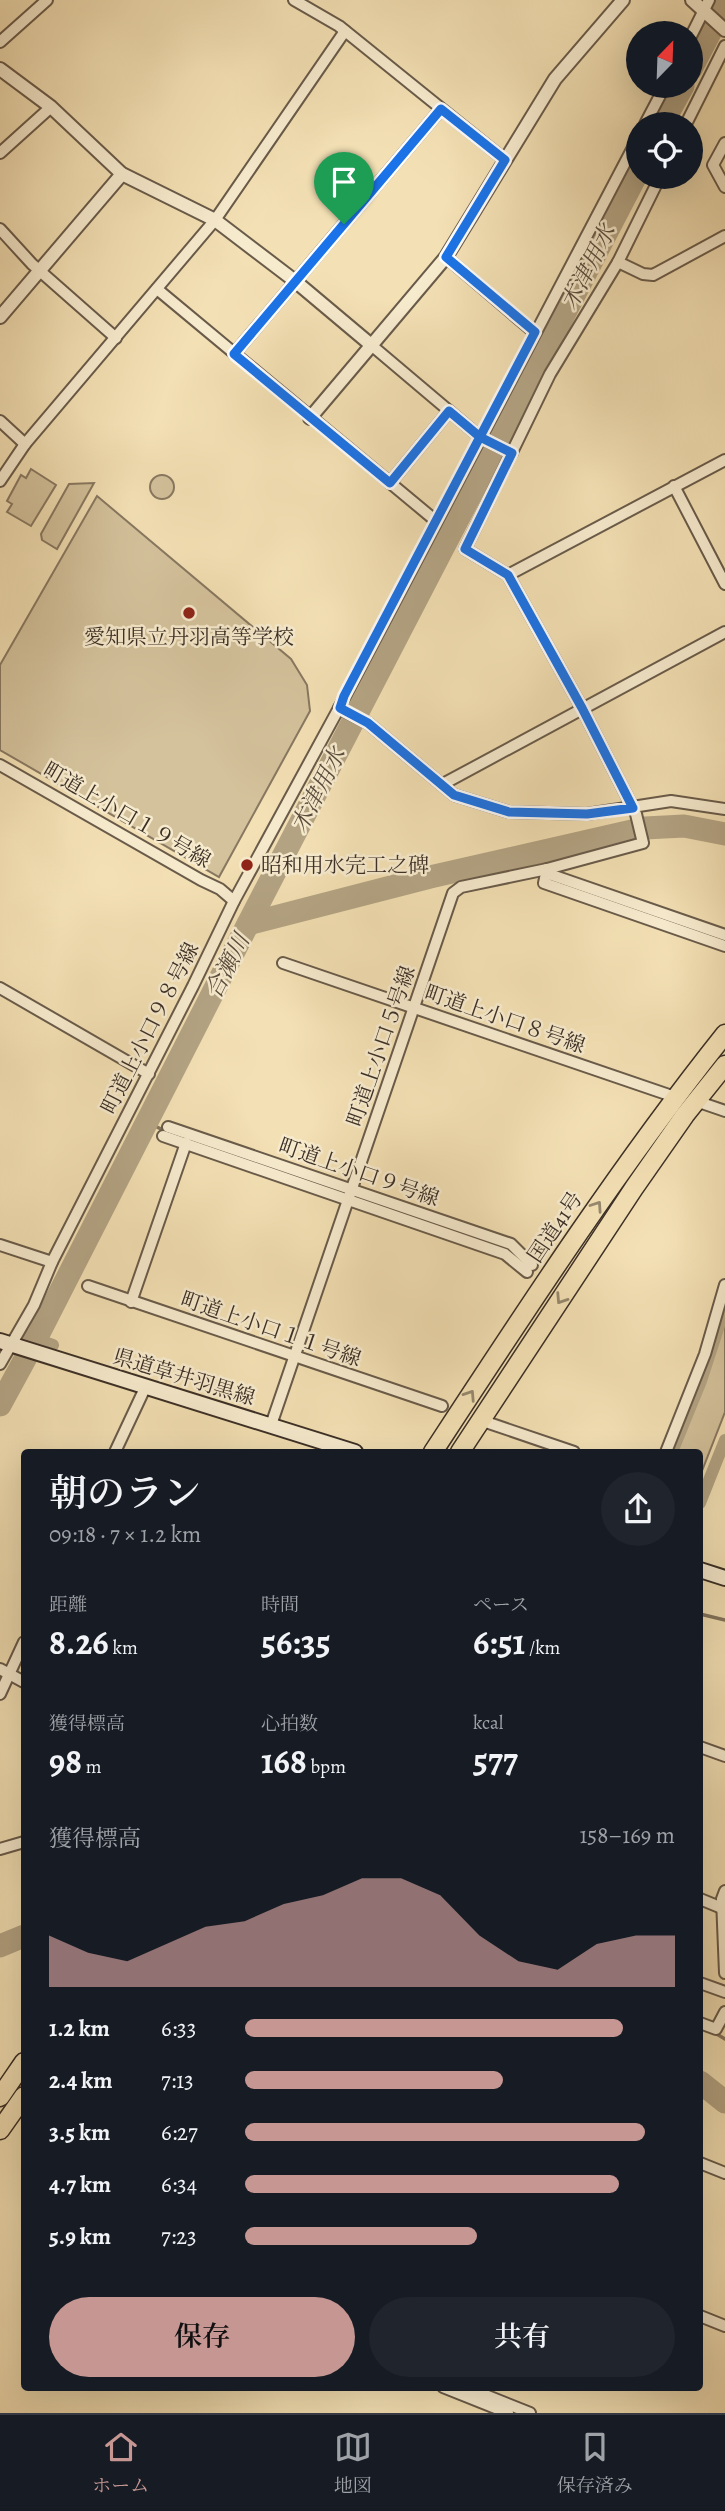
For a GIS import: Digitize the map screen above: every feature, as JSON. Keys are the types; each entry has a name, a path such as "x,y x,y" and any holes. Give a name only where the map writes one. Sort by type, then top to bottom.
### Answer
{"highway":[{"name":"国道41号","path":"435,1449 594,1209 675,1097 725,1034"},
{"name":"国道41号","path":"462,1449 634,1188 725,1065"},
{"path":"0,2097 21,2066"},
{"path":"0,2130 21,2100"}],"main road":[{"name":"県道草井羽黒線","path":"5,1343 346,1449"},
{"path":"703,1571 725,1578"}],"street":[{"path":"0,42 47,0"},
{"path":"294,0 345,31 505,160"},
{"path":"310,418 446,257 555,79 624,0"},
{"path":"692,0 707,5 725,30"},
{"path":"699,21 707,5"},
{"path":"0,481 25,444 215,220 345,31"},
{"path":"692,112 725,46"},
{"path":"0,69 51,107 122,174 215,220 295,281 480,437 512,453"},
{"path":"0,153 51,107"},
{"path":"234,354 441,109"},
{"path":"725,143 713,165 725,187"},
{"name":"町道上小口９８号線","path":"0,1364 5,1343 34,1304 52,1262 234,901 341,710 436,521 626,160"},
{"path":"0,317 122,174"},
{"path":"654,189 618,262 550,374 465,549 508,575 725,460"},
{"path":"0,229 39,271 116,338"},
{"path":"618,262 643,274 653,275 725,236"},
{"path":"446,257 535,332"},
{"path":"157,289 436,521"},
{"path":"390,483 449,411"},
{"path":"0,421 25,444"},
{"path":"674,486 725,584"},
{"name":"町道上小口５号線","path":"271,1425 454,891 461,887 547,871 643,843 635,812 582,708 508,575"},
{"path":"443,784 725,632"},
{"path":"341,710 365,722 454,795 509,812 635,812 671,801 725,809"},
{"name":"町道上小口１９号線","path":"0,765 220,889 234,901"},
{"path":"725,936 547,871 544,883 725,946"},
{"name":"町道上小口８号線","path":"283,963 675,1097"},
{"path":"0,988 149,1074"},
{"path":"696,1101 725,1111"},
{"name":"町道上小口９号線","path":"186,1143 165,1132 350,1195"},
{"path":"131,1302 186,1143 350,1195 505,1254 529,1269"},
{"path":"0,1245 52,1262"},
{"path":"667,1449 705,1354 725,1285"},
{"name":"町道上小口１１号線","path":"88,1286 442,1406"},
{"path":"116,1449 145,1388"},
{"path":"480,1420 565,1449"},
{"path":"0,1694 5,1671 21,1647"},
{"path":"5,1671 21,1680"},
{"path":"703,1748 725,1756"},
{"path":"0,1849 21,1843"},
{"path":"725,1891 722,1899 725,1973"},
{"path":"703,1900 722,1908"},
{"path":"703,1984 725,1992"},
{"path":"703,2024 716,2029 725,2012"},
{"path":"703,2164 725,2173"},
{"path":"703,2317 725,2326"},
{"path":"453,2391 508,2413"},
{"path":"475,2391 530,2413"}],"shaded area":[{"path":"31,469 56,485 31,526 7,512 12,504 7,501 21,475 26,478"},
{"path":"162,475 173,482 174,487 167,498 162,499 151,492 150,487 157,476"},
{"path":"94,483 57,549 42,540 41,534 69,484"},
{"path":"97,496 291,659 307,685 310,711 219,877 0,750 0,665"},
{"path":"725,1310 725,1412 703,1468 703,1449 674,1449 702,1382"}],"waterway":[{"name":"木津用水","path":"704,44 725,4"},
{"name":"木津用水","path":"669,112 676,98"},
{"name":"木津用水","path":"0,1405 629,189"},
{"name":"合瀬川","path":"248,924 430,877 645,828 684,826 725,834"},
{"path":"147,1122 161,1129"},
{"path":"388,1208 508,1249 512,1253"},
{"path":"673,1449 701,1381 725,1307"},
{"name":"合瀬川","path":"20,1334 53,1345"},
{"path":"703,1495 725,1440"},
{"path":"703,1615 725,1620"},
{"path":"0,1946 21,1937"},
{"path":"715,2033 725,2039"},
{"path":"703,2084 725,2102"}],"place":[{"name":"愛知県立丹羽高等学校","path":"189,613"},
{"name":"昭和用水完工之碑","path":"247,865"}],"route":[{"path":"344,224 234,354 390,483 449,411 480,437 512,453 465,549 508,575 582,708 633,808 587,814 509,812 454,795 368,723 340,708 344,696 436,521 480,437 535,332 446,257 505,160 441,109 344,224"}]}
